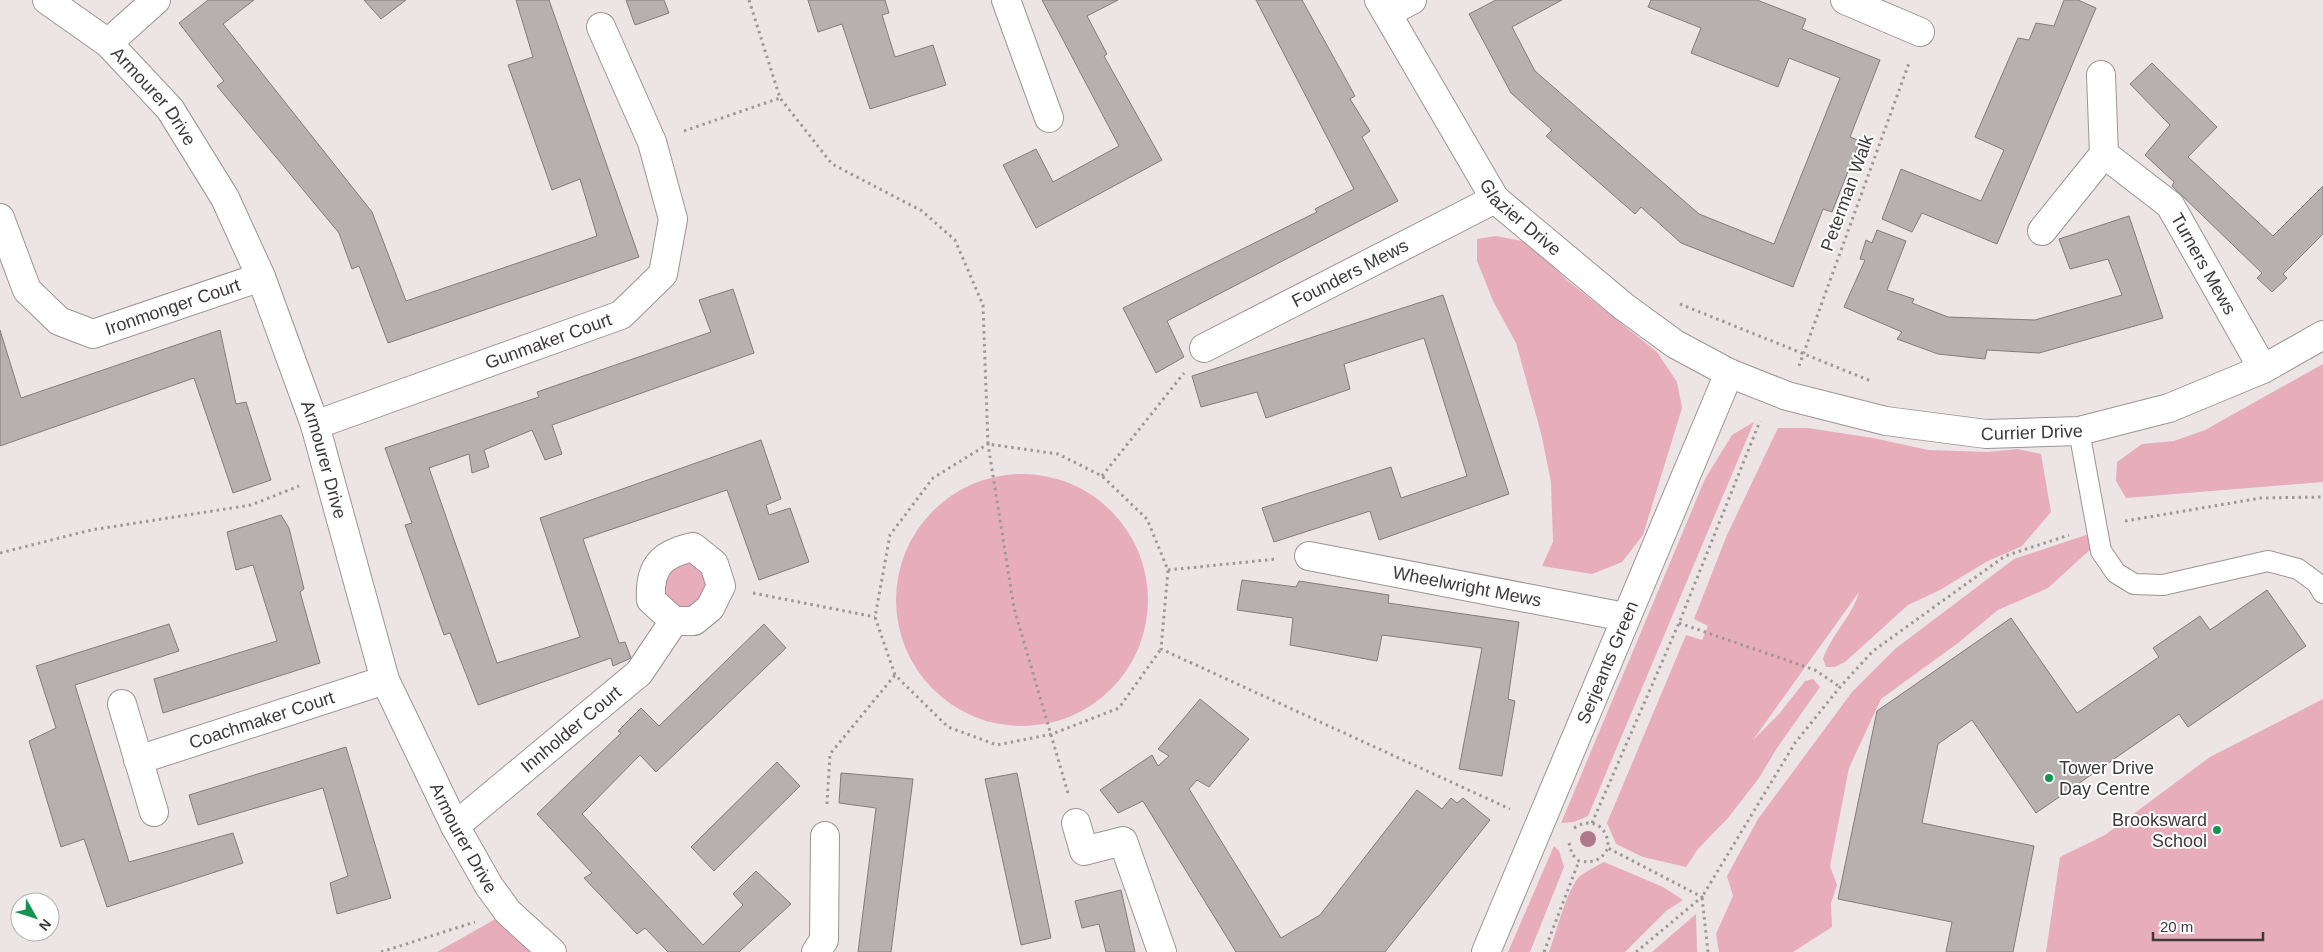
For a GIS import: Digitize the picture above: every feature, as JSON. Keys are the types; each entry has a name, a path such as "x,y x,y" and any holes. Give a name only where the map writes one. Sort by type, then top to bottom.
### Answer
{"street":[{"name":"Armourer Drive","path":"46,0 108,42 170,109 225,198 261,276 315,425 384,680 455,826 488,886 508,912 552,952"},
{"path":"108,42 156,0"},
{"path":"1006,0 1049,118"},
{"path":"1383,6 1412,0"},
{"path":"1845,0 1920,32"},
{"name":"Glazier Drive","path":"1383,6 1495,199 1623,306 1676,344 1729,372"},
{"name":"Gunmaker Court","path":"315,425 621,314 664,274 673,219 652,142 601,27"},
{"path":"2042,231 2104,154 2101,76"},
{"name":"Turners Mews","path":"2104,154 2170,205 2263,369"},
{"name":"Founders Mews","path":"1204,348 1495,199"},
{"name":"Ironmonger Court","path":"0,218 27,290 59,321 93,334 261,276"},
{"name":"Currier Drive","path":"1729,372 1780,393 1886,421 1986,434 2079,431 2169,408 2263,369 2323,335"},
{"name":"Serjeants Green","path":"1486,952 1729,372"},
{"path":"693,546 714,564 722,586 710,608 694,621 674,621 651,600 650,583 657,564 674,551 693,546"},
{"name":"Wheelwright Mews","path":"1309,556 1625,617"},
{"name":"Innholder Court","path":"455,826 638,673 674,621"},
{"name":"Coachmaker Court","path":"138,760 384,680"},
{"path":"122,704 154,812"},
{"path":"1076,823 1084,851 1123,841 1162,952"},
{"path":"816,952 824,940 825,836"}],"lane":[{"path":"2079,431 2101,551 2116,573 2134,584 2163,585 2268,561 2298,568 2317,583 2323,593"}],"path":[{"path":"749,0 780,98 832,164 922,211 955,240 983,305 988,444 1014,608 1052,734 1076,823"},
{"name":"Peterman Walk","path":"1592,822 1780,393 1804,354 1920,32"},
{"path":"652,142 780,98"},
{"path":"1674,300 1873,381"},
{"path":"1102,476 1204,348"},
{"path":"988,444 1058,454 1102,476 1147,519 1168,570 1161,649 1119,708 1052,734 997,745 948,727 895,675 875,617 890,535 933,478 988,444"},
{"path":"0,553 91,530 251,505 328,474"},
{"path":"1636,952 1702,898 1795,743 1840,687 1873,651 2005,556 2096,526 2261,498 2323,497"},
{"path":"1168,570 1309,556"},
{"path":"722,586 875,617"},
{"path":"1679,623 1815,670 1840,687"},
{"path":"1161,649 1539,822"},
{"path":"825,836 830,754 895,675"},
{"path":"1592,822 1604,830 1607,836 1608,848 1595,862 1579,861 1569,848 1570,835 1579,825 1592,822"},
{"path":"1608,848 1702,898"},
{"path":"1544,952 1579,861"},
{"path":"1702,898 1708,952"}],"shaded area":[{"path":"1496,236 1527,242 1568,281 1657,352 1677,382 1682,408 1643,535 1622,562 1592,574 1542,566 1553,542 1551,482 1541,433 1516,343 1493,301 1477,261 1477,239"},
{"path":"2323,364 2323,482 2126,498 2116,481 2117,462 2142,444 2174,441 2205,430"},
{"path":"1754,422 1588,816 1574,822 1561,823 1705,479 1732,435"},
{"path":"1778,428 1808,428 1873,438 1928,450 1988,452 2018,449 2041,454 2051,512 2022,546 1986,562 1940,590 1908,605 1845,662 1835,667 1826,667 1823,659 1831,642 1852,609 1859,592 1753,740 1779,714 1805,681 1813,679 1820,687 1777,748 1759,778 1728,818 1698,849 1686,867 1643,857 1616,844 1607,823 1686,635 1702,640 1708,626 1694,619 1727,535"},
{"path":"1010,474 1034,474 1070,483 1102,502 1120,520 1139,552 1143,563 1148,588 1146,625 1139,648 1120,680 1102,698 1070,717 1059,721 1034,726 1010,726 974,717 942,698 924,680 905,648 901,637 896,612 896,588 905,552 924,520 942,502 974,483 985,479"},
{"path":"2089,534 2092,548 2048,588 1998,610 1958,643 1881,699 1849,768 1830,866 1837,885 1831,903 1832,927 1793,952 1719,952 1716,934 1733,896 1727,876 1758,819 1852,692 1895,649 2014,559"},
{"path":"683,560 702,566 708,589 698,607 673,611 660,593 662,573"},
{"name":"Brooksward School","path":"2323,699 2323,952 2046,952 2060,857 2105,835 2210,757"},
{"path":"1554,846 1559,851 1564,867 1530,952 1508,952"},
{"path":"1604,862 1663,887 1683,900 1666,911 1625,952 1549,952 1566,901 1575,882 1580,876"},
{"path":"508,912 552,952 437,952"},
{"path":"1696,914 1697,952 1652,952"}],"building":[{"path":"208,0 254,0 223,24 372,212 406,301 597,236 580,179 552,190 508,65 533,57 516,0 549,0 639,257 388,343 359,266 352,269 339,233 217,86 224,81 179,23"},
{"path":"364,0 406,0 381,19"},
{"path":"626,0 664,0 669,13 635,25"},
{"path":"808,0 885,0 889,13 882,15 895,57 933,45 946,85 870,109 842,24 818,32"},
{"path":"1042,0 1118,0 1087,16 1107,54 1104,56 1162,160 1036,228 1003,165 1036,149 1053,182 1119,146"},
{"path":"1256,0 1302,0 1355,96 1350,99 1370,131 1362,137 1398,201 1167,321 1184,357 1156,373 1123,308 1317,212 1315,209 1354,189"},
{"path":"1496,0 1562,0 1512,27 1535,71 1699,214 1774,244 1840,78 1789,58 1778,87 1691,53 1701,28 1648,7 1651,0 1757,0 1806,19 1802,29 1880,60 1850,137 1860,141 1832,212 1823,209 1793,287 1681,243 1641,207 1635,214 1546,136 1552,130 1511,93 1469,14"},
{"path":"2064,0 2078,0 2096,8 1997,244 1922,213 1912,232 1882,219 1901,169 1981,201 2004,150 1975,137 2018,38 2029,40 2036,23 2054,26"},
{"path":"2152,63 2217,127 2188,157 2273,236 2323,186 2323,234 2283,274 2287,278 2272,292 2257,278 2262,273 2172,186 2174,182 2145,155 2170,125 2130,84"},
{"path":"2129,216 2163,318 2039,353 1987,350 1985,359 1938,354 1897,339 1902,332 1844,307 1865,260 1860,259 1866,240 1872,243 1877,230 1906,241 1887,290 1914,299 1912,303 1948,317 2035,320 2122,295 2108,259 2070,269 2059,239"},
{"path":"733,289 754,353 552,425 562,454 545,460 532,430 484,450 489,467 472,473 469,454 429,468 497,663 580,637 540,518 761,440 781,499 766,505 769,515 790,508 809,562 759,580 727,490 583,539 619,643 625,642 631,658 613,666 611,658 478,705 450,633 444,635 405,525 412,523 385,448 539,397 537,392 711,332 699,300"},
{"path":"1443,295 1509,494 1379,540 1370,511 1274,542 1262,508 1391,467 1401,498 1467,476 1424,338 1344,364 1350,389 1266,418 1257,392 1201,407 1192,376"},
{"path":"0,330 21,398 220,330 236,404 246,402 271,480 233,493 194,378 0,446"},
{"path":"281,515 289,528 304,589 300,592 320,663 163,713 154,679 277,641 253,565 236,570 227,532"},
{"path":"1242,580 1296,587 1299,581 1389,595 1388,603 1519,622 1508,699 1515,701 1502,776 1459,769 1482,648 1382,635 1377,661 1290,645 1293,618 1237,610"},
{"name":"Tower Drive Day Centre","path":"2267,590 2306,646 2188,727 2179,714 2036,813 1972,720 1938,744 1922,823 2034,846 2013,952 1946,952 1952,922 1838,899 1877,711 2011,618 2077,713 2159,657 2153,648 2200,616 2210,630"},
{"path":"169,624 179,651 75,685 129,862 233,833 243,863 107,907 84,839 61,847 29,741 56,728 36,666"},
{"path":"764,624 786,648 656,772 640,755 582,814 703,945 743,905 733,894 756,871 791,904 739,952 668,952 645,928 637,934 584,878 592,873 537,814 621,733 618,731 641,708 659,726"},
{"path":"1200,699 1249,739 1209,787 1197,780 1189,789 1281,938 1320,915 1417,790 1442,809 1451,798 1457,803 1463,798 1490,820 1385,952 1236,952 1143,801 1118,813 1100,790 1152,755 1158,766 1169,756 1158,749"},
{"path":"346,747 391,898 337,914 330,883 348,876 323,788 198,825 189,795"},
{"path":"777,762 800,786 714,871 691,847"},
{"path":"841,773 913,779 891,952 858,952 876,808 839,803"},
{"path":"1017,773 1051,938 1021,945 985,779"},
{"path":"1121,890 1135,952 1106,952 1099,924 1082,928 1075,901"}],"place":[{"name":"Tower Drive Day Centre","path":"2049,778"},
{"name":"Brooksward School","path":"2217,830"}]}
